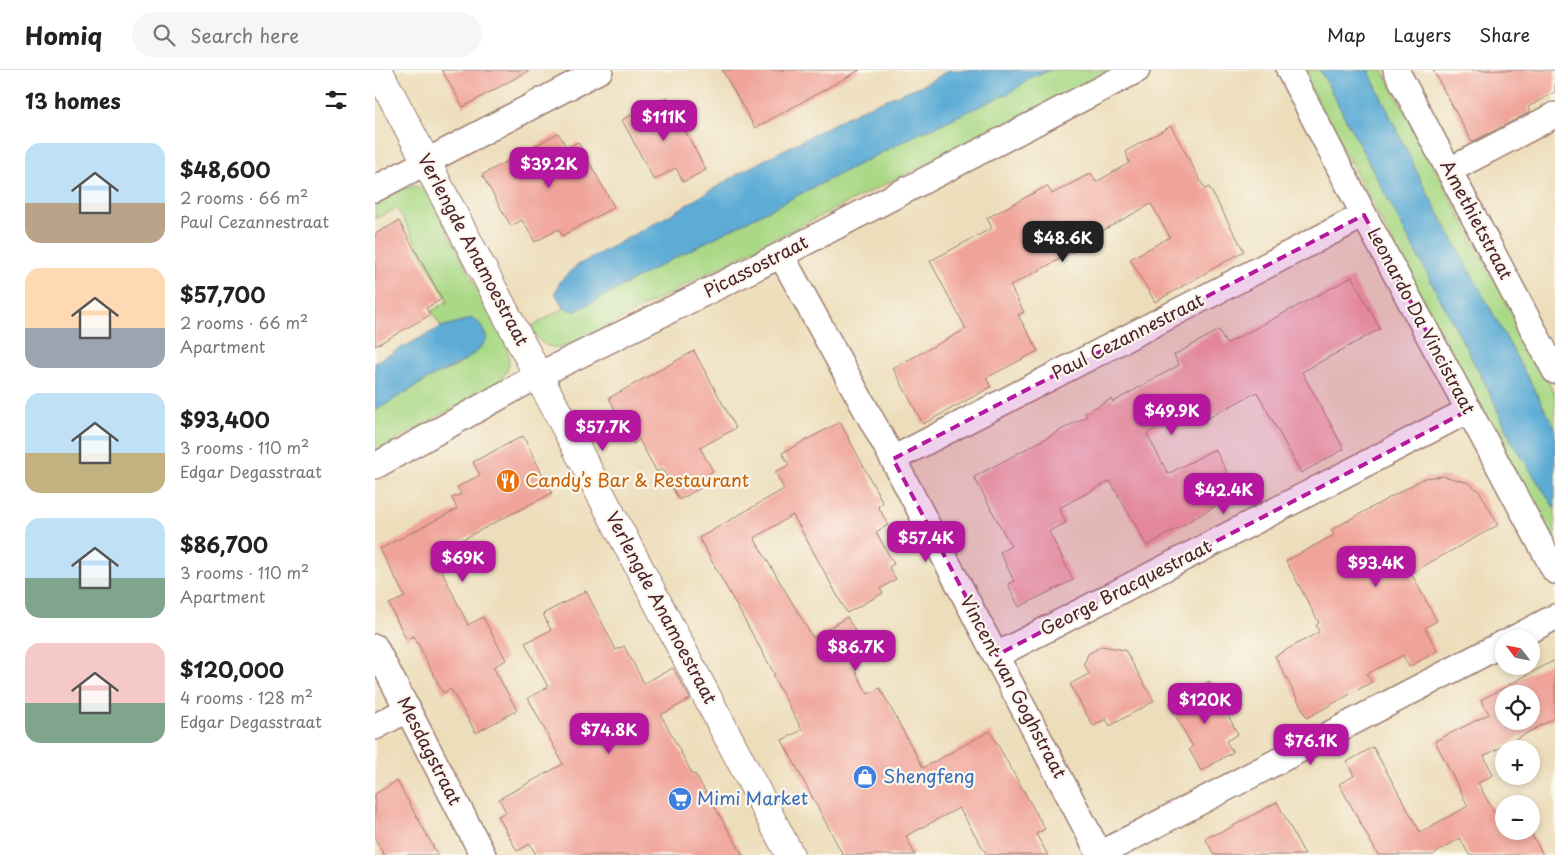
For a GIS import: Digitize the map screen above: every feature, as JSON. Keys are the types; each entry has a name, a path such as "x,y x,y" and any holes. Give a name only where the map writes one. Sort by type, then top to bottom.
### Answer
{"street":[{"name":"Verlengde Anamoestraat","path":"378,70 790,855"},
{"path":"375,189 600,70"},
{"name":"Picassostraat","path":"375,466 539,375 781,255 1137,70"},
{"name":"Leonardo Da Vincistraat","path":"1289,70 1364,215 1555,571"},
{"name":"Amethietstraat","path":"1396,70 1554,365"},
{"path":"1450,170 1555,115"},
{"name":"Paul Cezannestraat","path":"893,459 1364,215"},
{"name":"Vincent van Goghstraat","path":"781,255 893,459 1100,854"},
{"name":"George Bracquestraat","path":"997,655 1469,410"},
{"path":"1530,630 1555,617"},
{"name":"Mesdagstraat","path":"375,647 483,855"},
{"path":"1100,854 1495,648"},
{"path":"375,728 408,709"}],"highlighted area":[{"path":"1364,215 1469,410 997,655 893,459"}],"green space":[{"path":"1051,70 1116,70 772,240 567,347 554,347 541,342 531,327 564,308 576,311 661,265 914,136 1011,92 1032,77"},
{"path":"1301,70 1320,70 1491,395 1511,440 1555,509 1555,546"},
{"path":"1368,70 1383,70 1555,395 1555,428 1422,183"},
{"path":"416,186 428,193 505,342 509,364 508,369 498,383 375,452 375,411 435,375 458,366 473,318 441,327 432,311 448,301 397,208 375,219 375,201 403,188"}],"water":[{"path":"949,70 1051,70 1032,77 1011,92 914,136 661,265 576,311 564,308 555,293 561,280 576,266 668,216 743,171 862,109 927,83"},
{"path":"1320,70 1368,70 1422,183 1555,428 1555,509 1511,440 1491,395"},
{"path":"473,318 480,324 487,338 477,351 464,361 427,379 375,411 375,362 441,327"}],"building":[{"path":"442,70 530,70 463,107"},
{"path":"722,70 860,70 755,128"},
{"path":"1433,70 1555,70 1555,92 1528,107 1530,112 1472,142"},
{"path":"667,97 706,170 683,182 676,168 654,180 622,120"},
{"path":"1171,126 1205,189 1209,187 1244,251 1155,302 1130,259 1170,237 1151,204 1078,244 1080,248 1010,286 1024,312 1018,315 1038,351 986,378 991,387 923,424 893,368 966,329 930,261 992,228 987,218 1047,186 1052,194 1091,173 1096,182 1129,163 1126,151"},
{"path":"558,133 567,148 578,142 614,207 562,236 559,229 535,242 522,220 511,226 482,175"},
{"path":"399,221 442,299 426,308 430,315 375,346 375,234"},
{"path":"1352,277 1380,329 1302,372 1344,449 1301,473 1257,392 1208,418 1200,403 1147,434 1168,474 1215,449 1238,493 1147,546 1110,481 1059,508 1066,523 1049,531 1073,580 1019,607 1008,584 1014,581 1000,552 1011,546 974,477 1087,416 1085,413 1111,399 1113,402 1179,365 1174,355 1219,330 1226,344"},
{"path":"694,351 736,428 700,448 713,471 707,475 711,482 679,500 662,469 657,472 639,440 633,444 609,398"},
{"path":"840,422 883,503 878,506 888,525 876,532 894,564 889,567 896,579 880,589 883,593 847,613 793,515 754,538 813,638 847,617 858,636 841,646 868,694 880,688 923,768 990,731 1045,829 1036,834 1048,855 987,855 959,808 906,836 915,855 843,855 782,740 802,730 773,676 775,675 699,538 784,489 775,472 789,465 782,453"},
{"path":"523,436 552,493 444,549 447,556 437,561 468,625 483,617 506,660 493,667 517,710 476,733 451,689 443,693 414,636 406,639 389,604 405,597 380,549 457,509 452,498 461,494 457,487 480,475 473,462"},
{"path":"1443,476 1469,483 1480,492 1498,525 1411,573 1437,621 1425,628 1437,651 1409,667 1403,655 1367,674 1372,682 1307,718 1275,656 1319,632 1316,625 1319,623 1286,561 1334,535 1331,530 1425,478"},
{"path":"586,591 616,650 624,646 644,683 673,668 690,699 661,715 693,775 695,774 743,855 536,855 530,844 517,851 498,816 506,812 499,799 563,764 528,698 548,687 525,643 551,630 543,614"},
{"path":"1102,646 1125,650 1154,701 1110,726 1106,719 1093,726 1070,684 1089,674 1084,664 1088,654"},
{"path":"1555,660 1555,718 1540,726 1540,685 1509,685 1527,675 1540,675 1540,668"},
{"path":"1209,681 1238,734 1226,741 1233,752 1201,771 1189,749 1193,747 1169,704"},
{"path":"1495,692 1495,730 1533,730 1514,740 1495,740 1495,750 1484,756 1493,775 1478,783 1495,814 1495,840 1535,840 1543,855 1469,855 1460,838 1433,855 1378,855 1339,784 1354,776 1347,762 1373,747 1420,832 1468,806 1435,741 1489,714 1481,700"},
{"path":"397,781 438,855 384,855 375,839 375,794"},
{"path":"1277,802 1305,855 1214,855 1205,838 1226,830"}],"place":[{"name":"Candy’s Bar & Restaurant","path":"508,481"},
{"name":"Shengfeng","path":"865,777"},
{"name":"Mimi Market","path":"680,799"}]}
